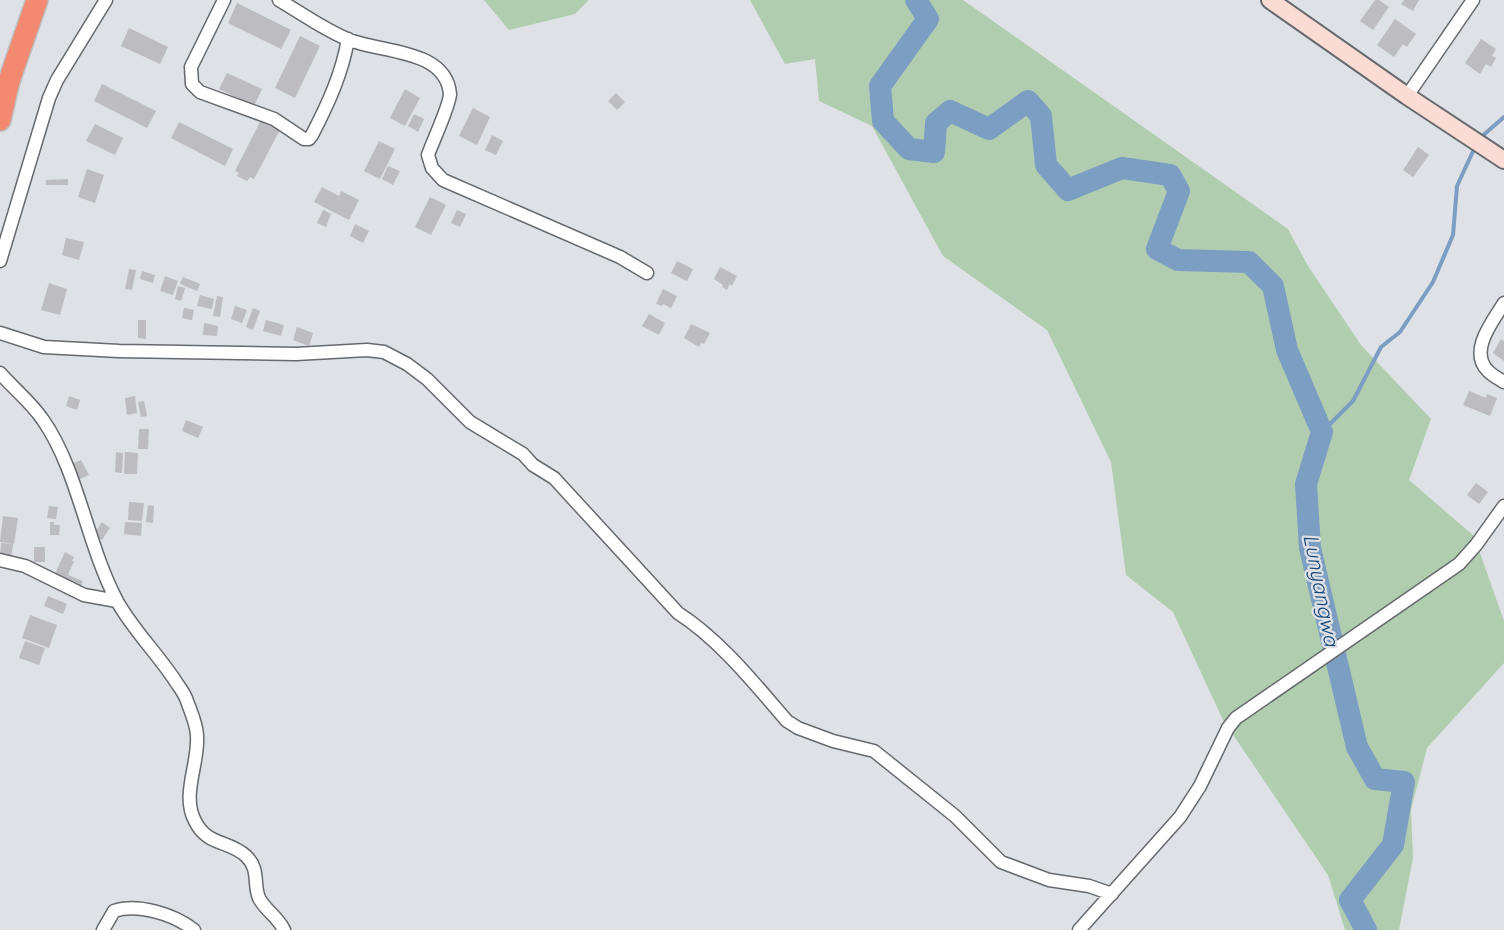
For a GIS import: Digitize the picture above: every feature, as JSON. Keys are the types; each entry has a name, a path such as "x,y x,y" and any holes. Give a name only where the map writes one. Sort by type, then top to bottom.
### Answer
{"highway":[{"path":"0,120 9,81 37,0"}],"street":[{"path":"0,261 49,98 57,80 106,0"},
{"path":"224,0 191,67 192,84 200,92 274,119 303,139 309,139 312,135 331,97 345,58 348,39"},
{"path":"279,0 348,39 417,57 439,69 448,82 450,98 428,155 432,168 443,180 620,257 647,273"},
{"path":"1269,0 1504,160"},
{"path":"1407,96 1473,0"},
{"path":"1504,303 1482,342 1480,355 1483,365 1489,372 1504,382"},
{"path":"0,333 44,347 119,351 275,354 367,350 384,352 407,364 427,379 470,422 523,454 533,465 554,478 678,613 717,645 787,721 798,728 833,741 874,751 955,816 1002,861 1049,880 1089,886 1112,894"},
{"path":"0,373 43,419 53,436 67,466 97,554 117,601 186,697 198,735 189,805 194,820 210,839 235,847 248,857 257,878 259,898 279,920 284,930"},
{"path":"1079,930 1180,817 1200,786 1228,728 1236,718 1459,564 1504,506"},
{"path":"0,560 25,566 84,595 117,601"},
{"path":"103,930 114,911 126,907 163,915 194,930"}],"green space":[{"path":"484,0 589,0 575,14 509,30"},
{"path":"750,0 963,0 1288,229 1308,266 1361,345 1431,419 1409,480 1474,536 1504,621 1504,663 1427,748 1411,810 1413,858 1399,930 1345,930 1328,875 1223,720 1173,612 1126,575 1111,462 1047,330 943,256 872,126 819,101 815,59 785,64"}],"building":[{"path":"1375,0 1389,7 1373,30 1360,21"},
{"path":"1404,0 1419,0 1413,11 1401,4"},
{"path":"237,3 291,30 281,49 228,23"},
{"path":"1395,19 1416,34 1407,47 1403,44 1394,57 1377,45"},
{"path":"129,28 168,47 160,64 121,46"},
{"path":"300,36 320,46 295,98 275,88"},
{"path":"1481,39 1496,49 1492,56 1496,58 1491,67 1486,64 1480,74 1465,63"},
{"path":"227,73 262,89 254,106 219,89"},
{"path":"102,84 156,111 147,128 94,101"},
{"path":"405,89 420,98 405,126 390,118"},
{"path":"616,93 625,102 617,110 608,101"},
{"path":"473,108 490,117 477,145 459,136"},
{"path":"414,114 424,119 418,132 408,126"},
{"path":"262,118 281,128 254,179 250,177 247,181 237,176 239,173 235,171"},
{"path":"179,122 233,149 225,166 171,138"},
{"path":"95,124 123,138 115,155 86,141"},
{"path":"492,135 503,141 496,155 485,150"},
{"path":"379,141 395,149 380,179 364,171"},
{"path":"1418,147 1429,155 1413,177 1403,170"},
{"path":"388,166 400,171 393,185 382,179"},
{"path":"87,169 104,175 95,203 78,197"},
{"path":"68,179 68,185 46,185 46,180"},
{"path":"322,187 339,196 341,191 359,200 349,220 314,202"},
{"path":"430,197 446,205 431,235 415,227"},
{"path":"323,210 331,214 326,227 317,223"},
{"path":"457,210 466,214 460,227 451,223"},
{"path":"355,224 369,231 363,243 350,236"},
{"path":"66,238 84,242 79,260 62,255"},
{"path":"677,261 693,269 687,281 671,273"},
{"path":"720,267 737,276 727,290 714,279"},
{"path":"129,269 136,270 132,290 125,289"},
{"path":"142,271 155,275 153,283 140,279"},
{"path":"165,276 178,281 173,295 160,291"},
{"path":"183,277 200,284 197,291 180,284"},
{"path":"49,283 67,289 60,315 41,310"},
{"path":"178,286 185,288 181,301 175,299"},
{"path":"663,289 677,296 671,308 663,304 662,306 656,304"},
{"path":"200,295 214,299 212,309 197,306"},
{"path":"217,296 223,297 220,317 213,316"},
{"path":"235,306 247,310 242,323 231,319"},
{"path":"184,308 194,310 192,320 182,318"},
{"path":"253,308 260,311 253,330 246,327"},
{"path":"649,314 665,323 659,335 642,326"},
{"path":"138,320 146,320 146,339 138,338"},
{"path":"266,320 284,325 281,336 263,331"},
{"path":"204,323 218,326 217,336 203,335"},
{"path":"691,324 710,333 704,344 701,343 699,347 684,338"},
{"path":"297,327 313,333 309,346 293,340"},
{"path":"1501,339 1504,341 1504,361 1493,353"},
{"path":"1469,391 1486,398 1487,394 1497,398 1490,416 1463,405"},
{"path":"69,396 80,400 77,410 66,406"},
{"path":"135,396 137,413 127,415 125,398"},
{"path":"144,401 147,416 141,417 138,402"},
{"path":"186,420 203,427 198,438 182,431"},
{"path":"139,429 149,429 148,449 138,449"},
{"path":"116,452 123,453 122,473 115,472"},
{"path":"125,452 138,453 137,474 124,474"},
{"path":"81,460 89,475 78,480 71,464"},
{"path":"1476,483 1488,492 1479,504 1467,495"},
{"path":"129,502 144,503 142,521 128,520"},
{"path":"148,505 154,506 153,523 146,522"},
{"path":"49,506 58,507 56,519 47,518"},
{"path":"3,516 18,518 14,544 0,542"},
{"path":"50,522 60,525 59,535 50,535"},
{"path":"102,522 110,528 102,540 94,534"},
{"path":"125,522 142,523 141,536 124,534"},
{"path":"1,543 13,544 11,559 0,558"},
{"path":"34,547 45,547 45,562 34,562"},
{"path":"65,552 74,557 68,575 83,581 79,590 53,578"},
{"path":"48,596 67,604 63,614 44,606"},
{"path":"30,615 57,625 49,648 22,638"},
{"path":"25,641 45,648 39,665 19,658"}],"waterway":[{"name":"Lunyangwa","path":"916,0 928,19 880,86 883,121 909,149 934,152 936,123 950,111 989,129 1028,101 1041,116 1046,165 1068,190 1122,168 1170,175 1179,191 1157,249 1178,260 1249,262 1273,286 1287,350 1322,432 1306,484 1310,548 1357,747 1375,779 1404,782 1393,845 1350,900 1366,930"},
{"path":"1480,138 1504,117"},
{"path":"1322,432 1353,401 1381,347 1400,332 1433,282 1453,235 1457,186 1475,147"}]}
